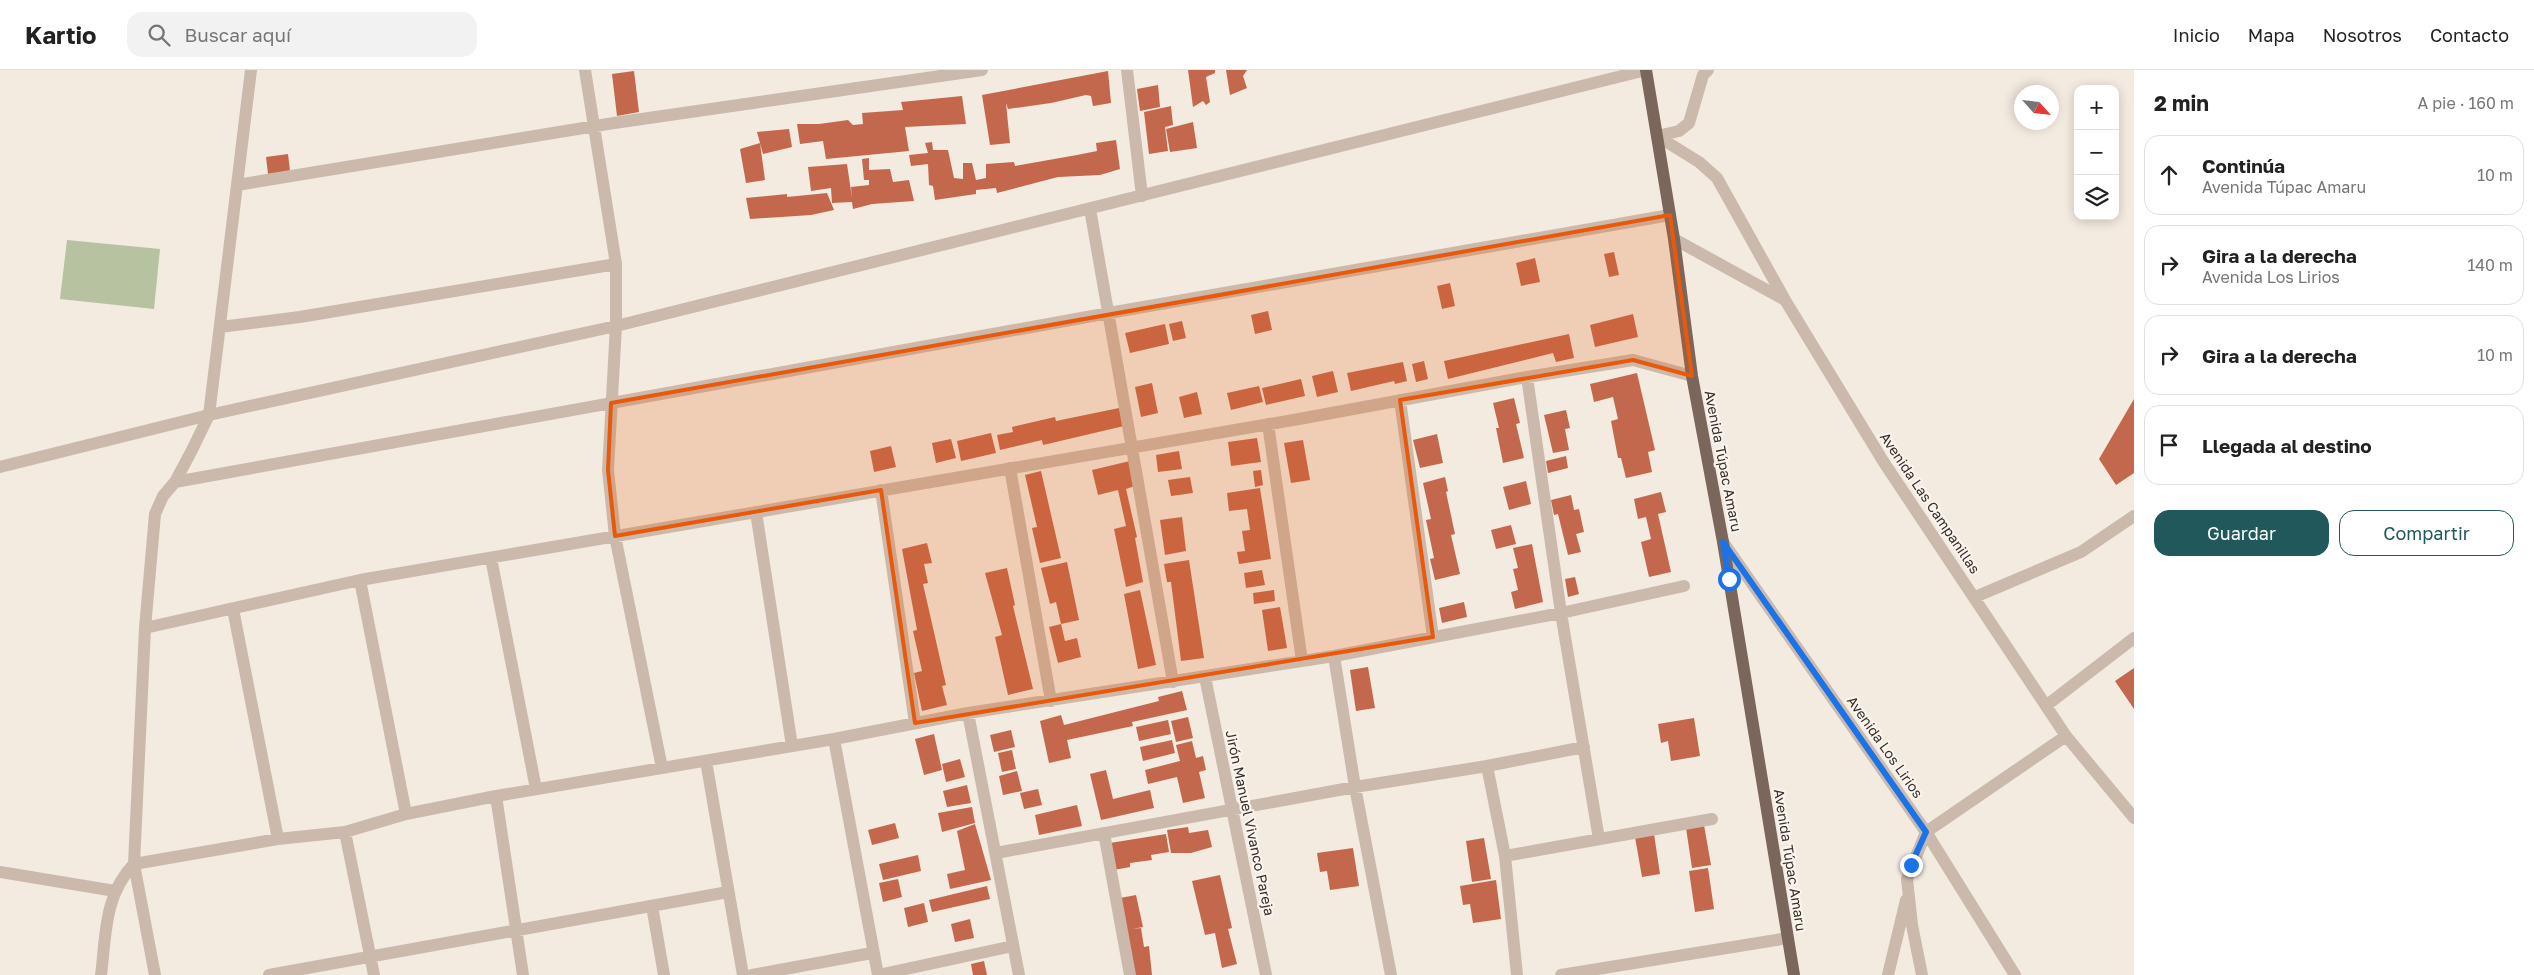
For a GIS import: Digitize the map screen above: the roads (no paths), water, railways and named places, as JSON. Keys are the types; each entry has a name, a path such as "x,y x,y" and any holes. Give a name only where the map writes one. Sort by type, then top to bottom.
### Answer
{"main road":[{"name":"Avenida Túpac Amaru","path":"1646,70 1674,239 1692,376 1723,542 1794,975"}],"street":[{"path":"154,975 134,864 145,628 156,514 163,496 175,482 209,415 251,70"},
{"path":"585,70 616,264 616,326 608,470 615,536 662,768"},
{"path":"237,185 593,127 982,70"},
{"path":"1126,70 1142,196"},
{"path":"0,467 209,415 616,326 1646,70"},
{"path":"1657,136 1679,131 1689,123 1703,75 1708,70"},
{"path":"1657,136 1700,162 1717,178 1785,300"},
{"path":"1090,209 1173,682"},
{"path":"175,482 1109,313 1670,215"},
{"name":"Avenida Las Campanillas","path":"1674,239 1785,300 1883,461 2066,736 2134,818"},
{"path":"220,327 300,317 616,264"},
{"path":"145,628 360,580 1268,424 1527,377 1632,360 1692,376"},
{"path":"1527,377 1561,613 1600,839"},
{"path":"1400,400 1433,637"},
{"path":"1268,424 1302,661"},
{"path":"1010,468 1051,701"},
{"path":"881,490 915,723"},
{"path":"756,512 792,746"},
{"path":"1974,597 2081,552 2134,516"},
{"name":"Avenida Los Lirios","path":"1723,542 1926,832 2015,975"},
{"path":"491,558 536,789"},
{"path":"360,580 406,814"},
{"path":"101,975 110,901 122,877 134,864 278,839 345,832 406,814 496,796 834,739 968,713 1204,678 1334,656 1561,613 1684,586"},
{"path":"233,609 278,839"},
{"path":"2047,705 2134,638"},
{"path":"1334,656 1355,786 1391,975"},
{"name":"Jirón Manuel Vivanco Pareja","path":"1204,678 1234,810 1266,975"},
{"path":"968,713 1019,975"},
{"path":"1922,975 1907,879 1926,832 2066,736"},
{"path":"834,739 872,953 878,975 1013,946"},
{"path":"996,853 1355,786 1487,766 1584,747"},
{"path":"706,761 743,975"},
{"path":"1487,766 1505,856 1517,975"},
{"path":"496,796 523,975"},
{"path":"1505,856 1712,819"},
{"path":"345,832 374,975"},
{"path":"1104,833 1130,975"},
{"path":"0,872 115,891"},
{"path":"269,975 517,932 728,892"},
{"path":"1888,975 1908,893"},
{"path":"652,906 664,975"},
{"path":"1561,975 1635,969 1788,938"},
{"path":"752,975 872,953"}]}
